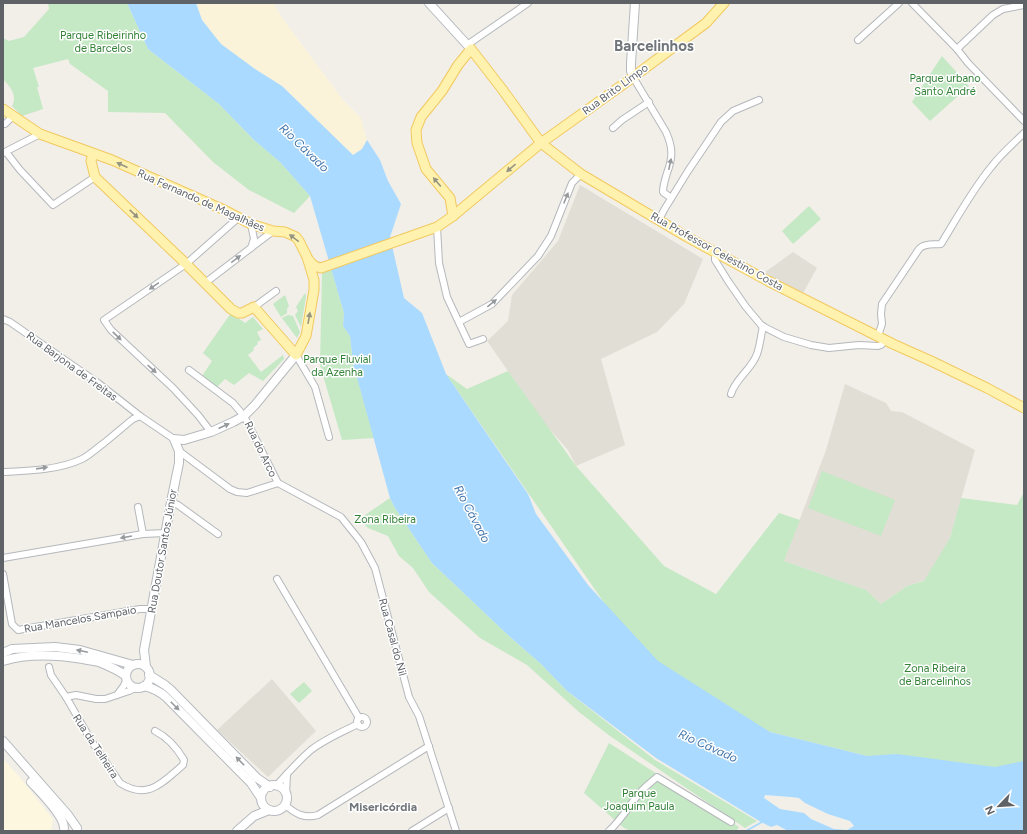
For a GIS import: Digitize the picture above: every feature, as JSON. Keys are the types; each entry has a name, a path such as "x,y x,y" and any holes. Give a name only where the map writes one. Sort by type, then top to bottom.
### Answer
{"main road":[{"name":"Rua Brito Limpo","path":"323,267 438,227 541,143 706,23 724,3"},
{"name":"Rua Professor Celestino Costa","path":"469,47 541,143 581,174 768,281 987,388 1024,408"},
{"path":"453,216 450,198 426,169 417,143 416,130 421,117 442,91 469,47"},
{"name":"Rua Fernando de Magalhães","path":"3,109 40,134 112,160 222,209 251,224 296,236 307,257 314,280 314,290 306,336 296,354"},
{"path":"93,153 91,161 95,177 231,309 242,313 254,306 296,354"},
{"path":"307,257 316,267 323,267"},
{"path":"314,280 318,272 323,267"}],"street":[{"name":"Rua Professor Celestino Costa","path":"429,3 469,47"},
{"path":"469,47 528,3"},
{"path":"635,3 631,71 670,141 672,152 663,192 671,198"},
{"path":"858,40 899,3"},
{"path":"912,3 1024,121"},
{"path":"957,49 993,15 1003,9 1024,5"},
{"path":"659,220 688,171 721,122 733,111 759,100"},
{"path":"613,128 622,120 649,102"},
{"path":"3,124 5,124 13,116"},
{"path":"715,252 715,260 728,281 746,307 763,326 784,337 811,345 829,348 859,345 881,345 882,324 880,314 882,304 921,246 941,244 991,167 1024,133"},
{"path":"40,134 4,152 53,205 95,177"},
{"path":"459,322 492,304 538,256 551,236 572,183 581,174"},
{"path":"211,432 198,415 173,388 111,330 104,320 186,264 238,218"},
{"path":"251,224 254,239 251,248"},
{"path":"438,227 439,263 447,297 469,344 483,339"},
{"path":"205,283 273,231"},
{"path":"254,306 276,291"},
{"name":"Rua Barjona de Freitas","path":"3,319 10,322 98,383 140,416 174,439"},
{"path":"732,394 733,388 748,369 757,354 763,326"},
{"path":"296,354 315,386 329,437"},
{"name":"Rua Fernando de Magalhães","path":"174,439 184,440 211,432 244,416 255,405 296,354"},
{"name":"Rua do Arco","path":"189,370 232,403 244,416 278,483"},
{"path":"3,472 59,466 74,462 96,449 133,419 140,416"},
{"path":"174,439 179,451 237,492 247,494 278,483"},
{"name":"Rua Doutor Santos Júnior","path":"146,667 144,650 179,463 179,451"},
{"name":"Rua Casal do Nil","path":"278,483 341,517 361,542 375,568 409,697 419,716 456,831"},
{"path":"171,502 178,505 218,534"},
{"path":"138,507 143,534"},
{"path":"3,558 143,534 165,533"},
{"name":"Rua Mancelos Sampaio","path":"3,574 12,624 18,630 140,609 152,609"},
{"path":"254,816 262,800 264,791 287,774 315,748 358,721 277,579"},
{"path":"3,653 12,649 55,647 80,650 134,665 140,665 146,667 148,671 148,681 140,687 105,699 96,699 76,695 66,697"},
{"name":"Rua Doutor Santos Júnior","path":"134,665 144,650"},
{"path":"3,661 14,657 57,656 98,662 114,668 127,678 130,684 140,687 153,688 166,697 251,783 264,805 269,810"},
{"path":"117,695 127,678 128,670 134,665"},
{"name":"Rua da Telheira","path":"49,667 51,675 66,697 92,742 120,783 132,789 150,790 159,786 183,765 184,760 182,756 165,736 155,731"},
{"path":"149,675 171,690 257,778 272,786 282,789 286,795"},
{"path":"3,741 68,815 79,830"},
{"path":"285,805 302,815 310,817 318,815 429,746"},
{"path":"3,750 60,816 64,824 62,829"},
{"path":"237,831 254,816 269,810 278,811 285,805 287,799 287,774"},
{"path":"609,831 616,825 638,795 657,777 731,822"},
{"path":"412,831 449,808"},
{"path":"62,829 71,826 79,830"}],"shaded area":[{"path":"580,185 703,259 684,304 657,332 601,359 625,445 576,466 568,450 545,424 487,341 508,321 512,295 558,241"},
{"path":"793,252 817,268 803,293 764,273"},
{"path":"845,384 886,403 891,411 902,412 975,450 950,538 928,578 907,586 881,604 866,590 784,561 826,450"},
{"path":"272,679 316,731 268,777 217,730"},
{"path":"3,759 18,775 53,819 51,831 3,831"}],"green space":[{"name":"Parque Ribeirinho de Barcelos","path":"48,3 127,3 148,49 219,104 254,140 280,162 310,196 294,213 249,190 213,162 165,113 108,112 108,91 70,64 68,59 33,68 39,87 37,87 43,109 22,116 12,106 14,102 14,95 11,88 3,79 3,38 9,41 24,37 49,9"},
{"name":"Parque urbano Santo André","path":"942,56 969,86 930,121 912,102"},
{"path":"809,206 821,219 793,244 782,231"},
{"name":"Parque Fluvial da Azenha","path":"331,268 344,313 343,326 350,336 353,363 374,438 342,440 320,365 322,273"},
{"path":"305,293 306,296 301,327 295,315 298,311 296,307"},
{"path":"285,295 289,306 287,313 281,317 273,304"},
{"path":"231,313 245,323 253,317 263,329 257,332 261,340 257,342 258,344 253,348 254,350 248,355 261,372 283,355 284,359 263,381 249,373 234,385 225,379 217,387 202,376 212,361 203,353"},
{"path":"288,315 293,316 300,332 297,338 282,318"},
{"name":"Zona Ribeira de Barcelinhos","path":"508,371 576,466 664,566 716,594 779,513 800,520 784,561 866,590 881,604 907,586 924,581 950,538 961,498 1017,505 1024,492 1024,772 867,756 770,732 652,672 446,374 467,389"},
{"path":"822,471 895,500 881,536 808,508"},
{"name":"Zona Ribeira","path":"390,498 395,508 432,563 509,636 541,664 567,691 655,760 757,821 745,828 610,736 579,712 527,665 480,638 429,592 413,568 399,556 388,536 368,528 359,519"},
{"path":"304,682 312,691 299,703 290,694"},
{"name":"Parque Joaquim Paula","path":"609,743 739,827 736,831 631,831 624,828 584,793"}],"sand":[{"path":"196,3 273,3 283,19 343,100 361,118 367,140 362,149 353,155 282,86 255,69 221,44 202,20"}],"water":[{"name":"Rio Cávado","path":"127,3 196,3 202,20 221,44 255,69 282,86 353,155 362,149 367,140 380,160 388,181 401,204 390,237 404,298 422,313 446,374 528,494 536,514 588,585 658,661 770,732 867,756 897,754 995,767 1024,761 1024,831 788,831 777,825 771,827 656,758 567,691 541,664 509,636 432,563 395,508 390,498 353,363 350,336 343,326 344,313 310,196 280,162 254,140 219,104 148,49","holes":["765,795 799,798 805,803 828,814 850,821 854,826 847,830 834,829 811,819 804,813 780,809 764,798"]}],"waterway":[{"path":"746,831 762,822"}],"district":[{"name":"Barcelinhos","path":"654,46"},
{"name":"Misericórdia","path":"383,807"}]}
